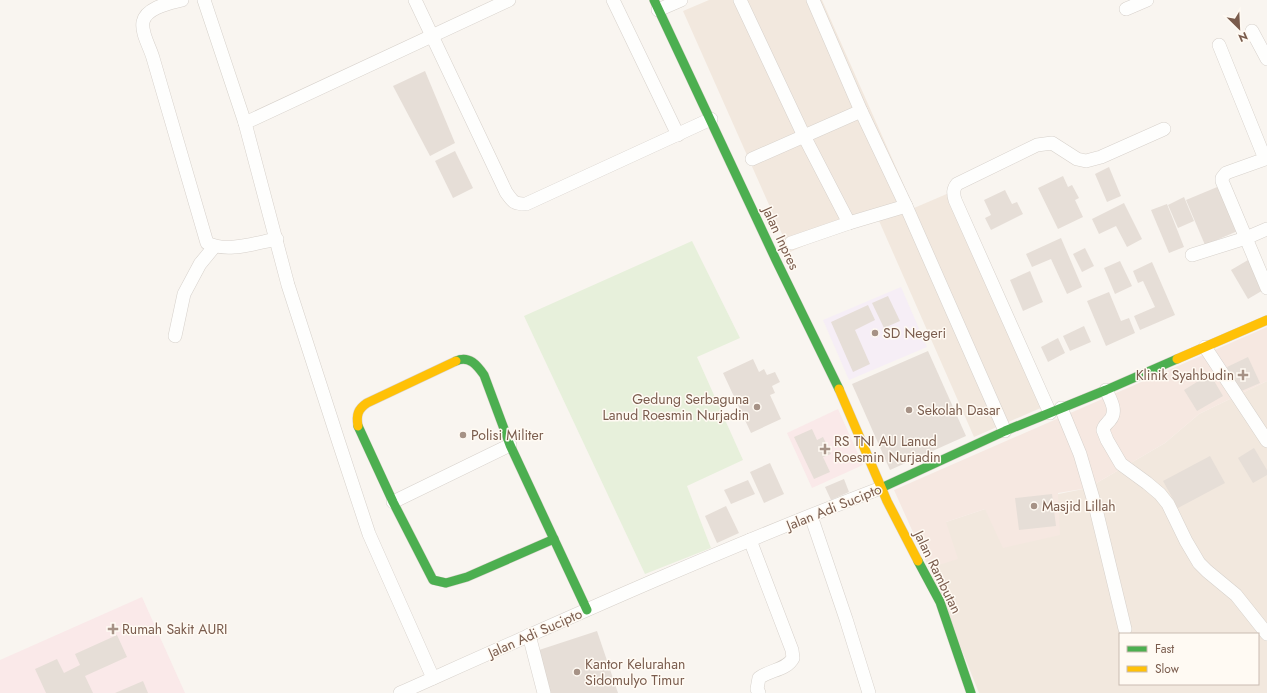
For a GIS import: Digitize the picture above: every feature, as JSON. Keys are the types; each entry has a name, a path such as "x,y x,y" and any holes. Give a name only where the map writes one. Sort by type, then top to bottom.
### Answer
{"main road":[{"name":"Jalan Inpres","path":"656,5 841,394 881,488"},
{"name":"Jalan Adi Sucipto","path":"881,488 1005,431 1106,390 1267,320"},
{"path":"554,539 467,577 446,584 433,580 393,502 358,425 356,417 360,407 461,359 467,359 478,365 484,375 510,445 554,539 587,610"},
{"name":"Jalan Rambutan","path":"881,488 940,602 971,693"}],"street":[{"path":"182,0 166,4 146,14 143,22 144,32 207,243 214,246 238,247 277,239"},
{"path":"204,0 245,123 288,285 369,534 434,678"},
{"path":"416,0 506,192 512,201 517,204 526,204 711,119"},
{"path":"245,123 509,0"},
{"path":"613,0 678,135"},
{"path":"656,5 681,0"},
{"path":"740,0 804,136 849,223"},
{"path":"813,0 861,111 906,206 1005,431"},
{"path":"1126,9 1147,0"},
{"path":"1252,31 1267,58"},
{"path":"1219,45 1266,159 1226,174 1222,178 1267,288"},
{"path":"752,159 861,111"},
{"path":"1125,629 1095,505 1080,454 1055,410 955,200 954,188 957,184 1037,145 1052,144 1077,159 1086,161 1101,158 1164,128"},
{"path":"791,243 849,223 906,206"},
{"path":"1192,255 1246,238 1267,229"},
{"path":"175,336 184,294 200,264 214,246"},
{"path":"1205,347 1267,441"},
{"path":"1106,390 1114,414 1103,430 1115,457 1121,464 1160,494 1168,504 1186,541 1199,563 1236,595 1267,634"},
{"path":"393,502 510,445"},
{"name":"Jalan Adi Sucipto","path":"400,693 750,540 881,488"},
{"path":"811,516 869,693"},
{"path":"750,540 792,650 793,658 788,665 759,678 757,688 759,693"},
{"path":"530,635 544,693"}],"shaded area":[{"path":"709,0 822,0 914,208 949,193 1043,407 974,437 876,214 790,252 683,11"},
{"name":"SD Negeri","path":"901,287 927,347 849,380 823,320"},
{"path":"1267,327 1267,381 1199,414 1165,443 1088,488 1058,493 1060,535 1003,548 985,509 946,522 958,559 929,568 894,490"},
{"path":"1267,381 1267,693 979,693 929,568 946,522 985,509 1088,488 1165,443 1199,414"},
{"name":"RS TNI AU Lanud Roesmin Nurjadin","path":"838,409 863,465 812,488 787,433"},
{"name":"Rumah Sakit AURI","path":"142,597 185,693 0,693 0,660"}],"green space":[{"path":"692,241 740,338 697,357 743,460 687,486 711,548 645,574 524,316"}],"building":[{"path":"425,71 455,143 430,156 393,86"},
{"path":"455,151 473,188 453,198 435,161"},
{"path":"1109,167 1121,196 1107,202 1095,174"},
{"path":"1063,176 1068,187 1072,185 1079,198 1075,200 1083,217 1058,229 1038,188"},
{"path":"1222,185 1240,230 1205,245 1186,200"},
{"path":"1005,190 1012,204 1017,202 1023,214 991,230 985,218 991,215 984,200"},
{"path":"1184,197 1194,221 1178,228 1168,205"},
{"path":"1124,203 1142,239 1127,247 1116,226 1099,234 1092,219"},
{"path":"1167,204 1184,247 1169,253 1151,210"},
{"path":"1061,238 1082,287 1067,294 1051,259 1032,267 1026,254"},
{"path":"1085,248 1094,266 1082,272 1073,254"},
{"path":"1248,260 1265,289 1248,299 1231,270"},
{"path":"1120,261 1132,286 1115,294 1104,268"},
{"path":"1152,262 1175,315 1140,330 1134,316 1155,307 1143,281 1138,283 1133,271"},
{"path":"1030,271 1043,302 1023,311 1010,280"},
{"path":"1109,292 1121,321 1129,318 1135,333 1106,346 1087,301"},
{"path":"888,296 900,321 884,328 872,303"},
{"path":"868,305 875,320 855,330 870,364 853,372 831,322"},
{"path":"1084,326 1091,342 1070,351 1063,336"},
{"path":"1058,338 1065,353 1048,362 1041,347"},
{"name":"Sekolah Dasar","path":"928,351 966,436 890,470 852,384"},
{"name":"Klinik Syahbudin","path":"1248,357 1260,383 1239,392 1227,367"},
{"name":"Gedung Serbaguna Lanud Roesmin Nurjadin","path":"753,359 759,372 764,369 767,375 775,372 780,382 772,386 775,393 770,395 781,419 751,433 723,373"},
{"path":"1210,374 1223,396 1197,411 1184,390"},
{"path":"812,429 817,440 823,437 831,454 823,457 830,472 814,479 794,437"},
{"path":"1254,448 1267,470 1267,475 1253,483 1238,458"},
{"path":"1210,456 1225,483 1178,508 1163,481"},
{"path":"770,463 784,494 764,503 750,472"},
{"path":"844,479 849,492 831,500 825,487"},
{"path":"748,480 755,494 731,504 724,490"},
{"path":"1052,494 1056,526 1019,530 1015,498"},
{"path":"726,506 739,533 717,543 705,516"},
{"name":"Kantor Kelurahan Sidomulyo Timur","path":"597,631 618,693 551,693 536,651"},
{"path":"117,635 127,657 85,676 93,693 46,693 35,669 57,659 64,673 80,665 75,654"},
{"path":"143,681 148,693 115,693"}],"traffic: fast":[{"path":"654,0 776,260 839,389"},
{"path":"456,361 461,359 469,360 484,375 510,445 587,610"},
{"path":"881,488 1005,431 1177,359"},
{"path":"358,426 393,502 433,580 446,583 467,577 554,539"},
{"path":"918,561 940,602 971,693"}],"traffic: slow":[{"path":"1177,359 1267,320"},
{"path":"358,426 358,413 367,403 456,361"},
{"path":"839,389 887,501 918,561"}],"place":[{"name":"SD Negeri","path":"875,333"},
{"name":"Klinik Syahbudin","path":"1243,375"},
{"name":"Gedung Serbaguna Lanud Roesmin Nurjadin","path":"757,407"},
{"name":"Sekolah Dasar","path":"909,410"},
{"name":"Polisi Militer","path":"463,435"},
{"name":"RS TNI AU Lanud Roesmin Nurjadin","path":"825,449"},
{"name":"Masjid Lillah","path":"1034,506"},
{"name":"Rumah Sakit AURI","path":"113,629"},
{"name":"Kantor Kelurahan Sidomulyo Timur","path":"577,672"}]}
